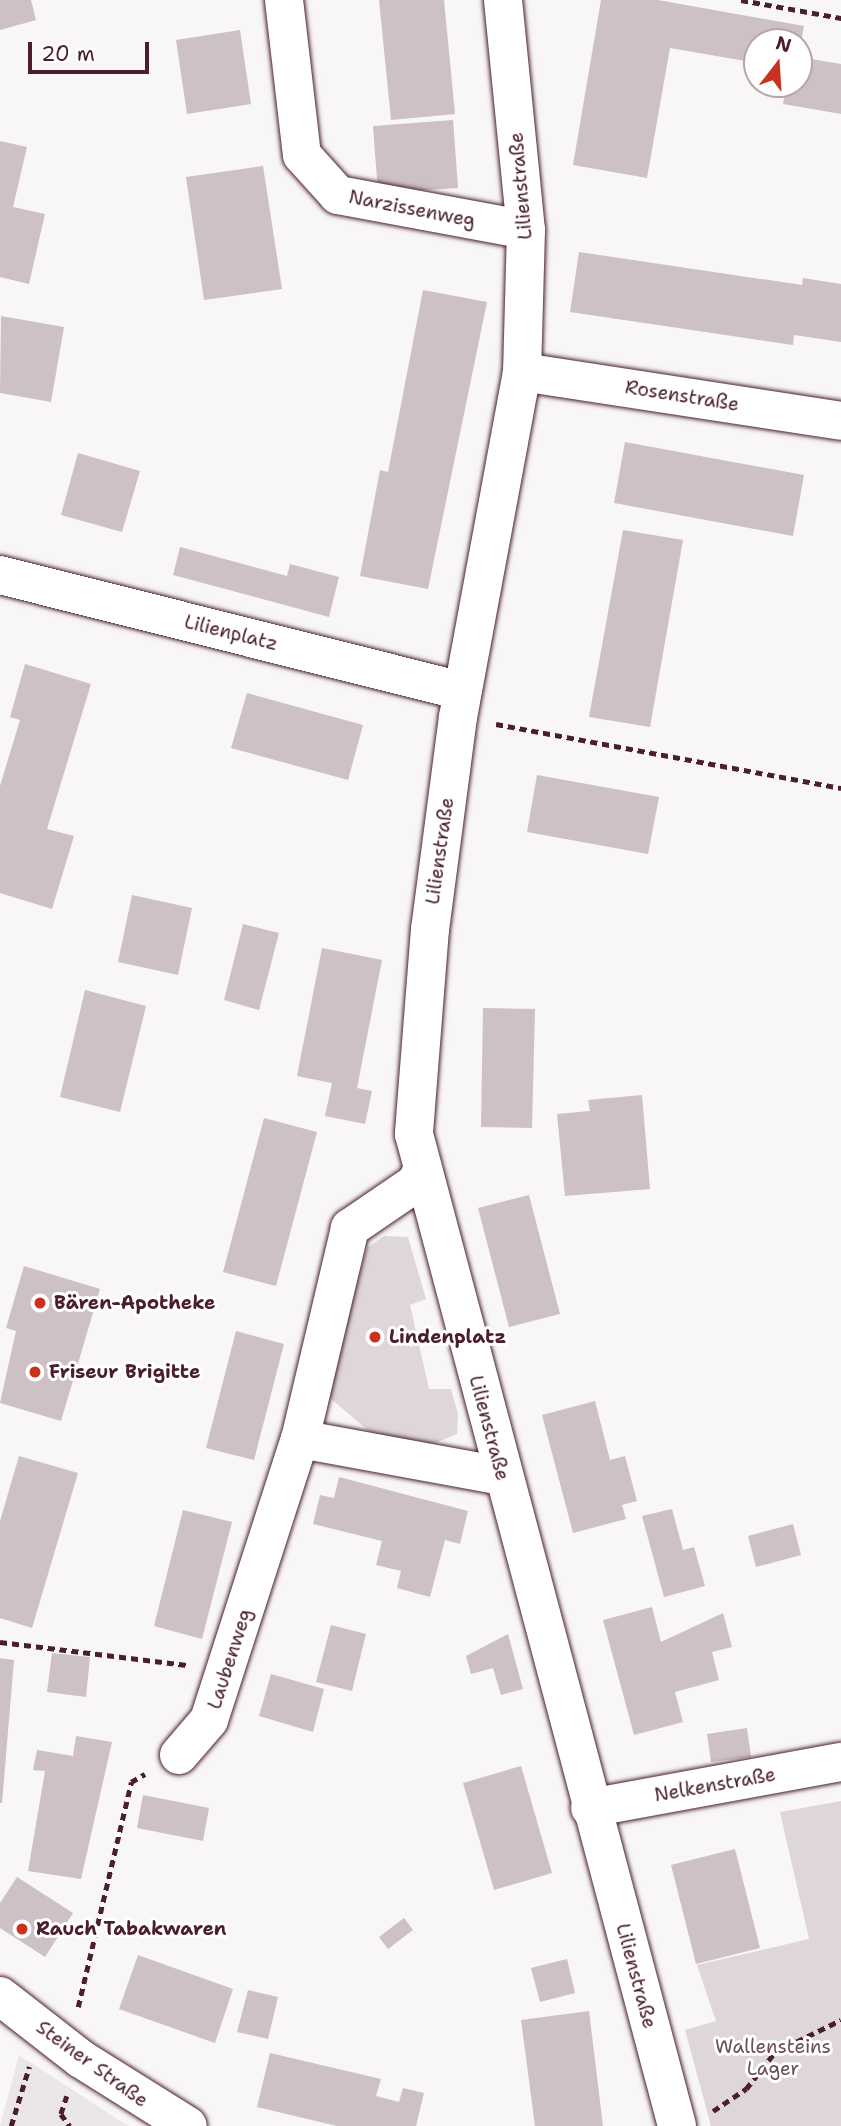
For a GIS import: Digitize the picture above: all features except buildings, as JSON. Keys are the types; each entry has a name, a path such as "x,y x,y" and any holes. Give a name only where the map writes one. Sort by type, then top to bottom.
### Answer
{"street":[{"name":"Narzissenweg","path":"284,0 302,155 338,195 526,230"},
{"name":"Lilienstraße","path":"503,0 526,230 522,372"},
{"name":"Rosenstraße","path":"522,372 841,421"},
{"path":"460,704 522,372"},
{"name":"Lilienplatz","path":"0,575 460,704"},
{"name":"Lilienstraße","path":"460,704 430,929 414,1134 590,1808 690,2123"},
{"path":"422,1170 416,1183 350,1228 300,1439 502,1476"},
{"name":"Laubenweg","path":"179,1755 209,1720 300,1439"},
{"name":"Nelkenstraße","path":"590,1808 841,1762"},
{"name":"Steiner Straße","path":"0,1996 68,2049 188,2126"}],"path":[{"path":"741,0 841,18"},
{"path":"460,704 841,788"},
{"path":"0,1642 226,1670"},
{"path":"68,2049 131,1782 179,1755"},
{"path":"690,2123 746,2089 775,2052 841,2020"},
{"path":"11,2126 29,2067"}],"shaded area":[{"path":"19,2055 128,2126 0,2126"}],"green space":[{"path":"384,1236 408,1237 426,1299 410,1305 429,1389 451,1389 458,1414 457,1434 430,1445 377,1438 330,1398 332,1368 367,1248"},
{"name":"Wallensteins Lager","path":"841,1801 841,2126 711,2126 685,2030 716,2021 697,1965 809,1939 780,1812"}],"place":[{"name":"Bären-Apotheke","path":"40,1303"},
{"name":"Lindenplatz","path":"375,1337"},
{"name":"Friseur Brigitte","path":"35,1372"},
{"name":"Rauch Tabakwaren","path":"22,1929"}]}
